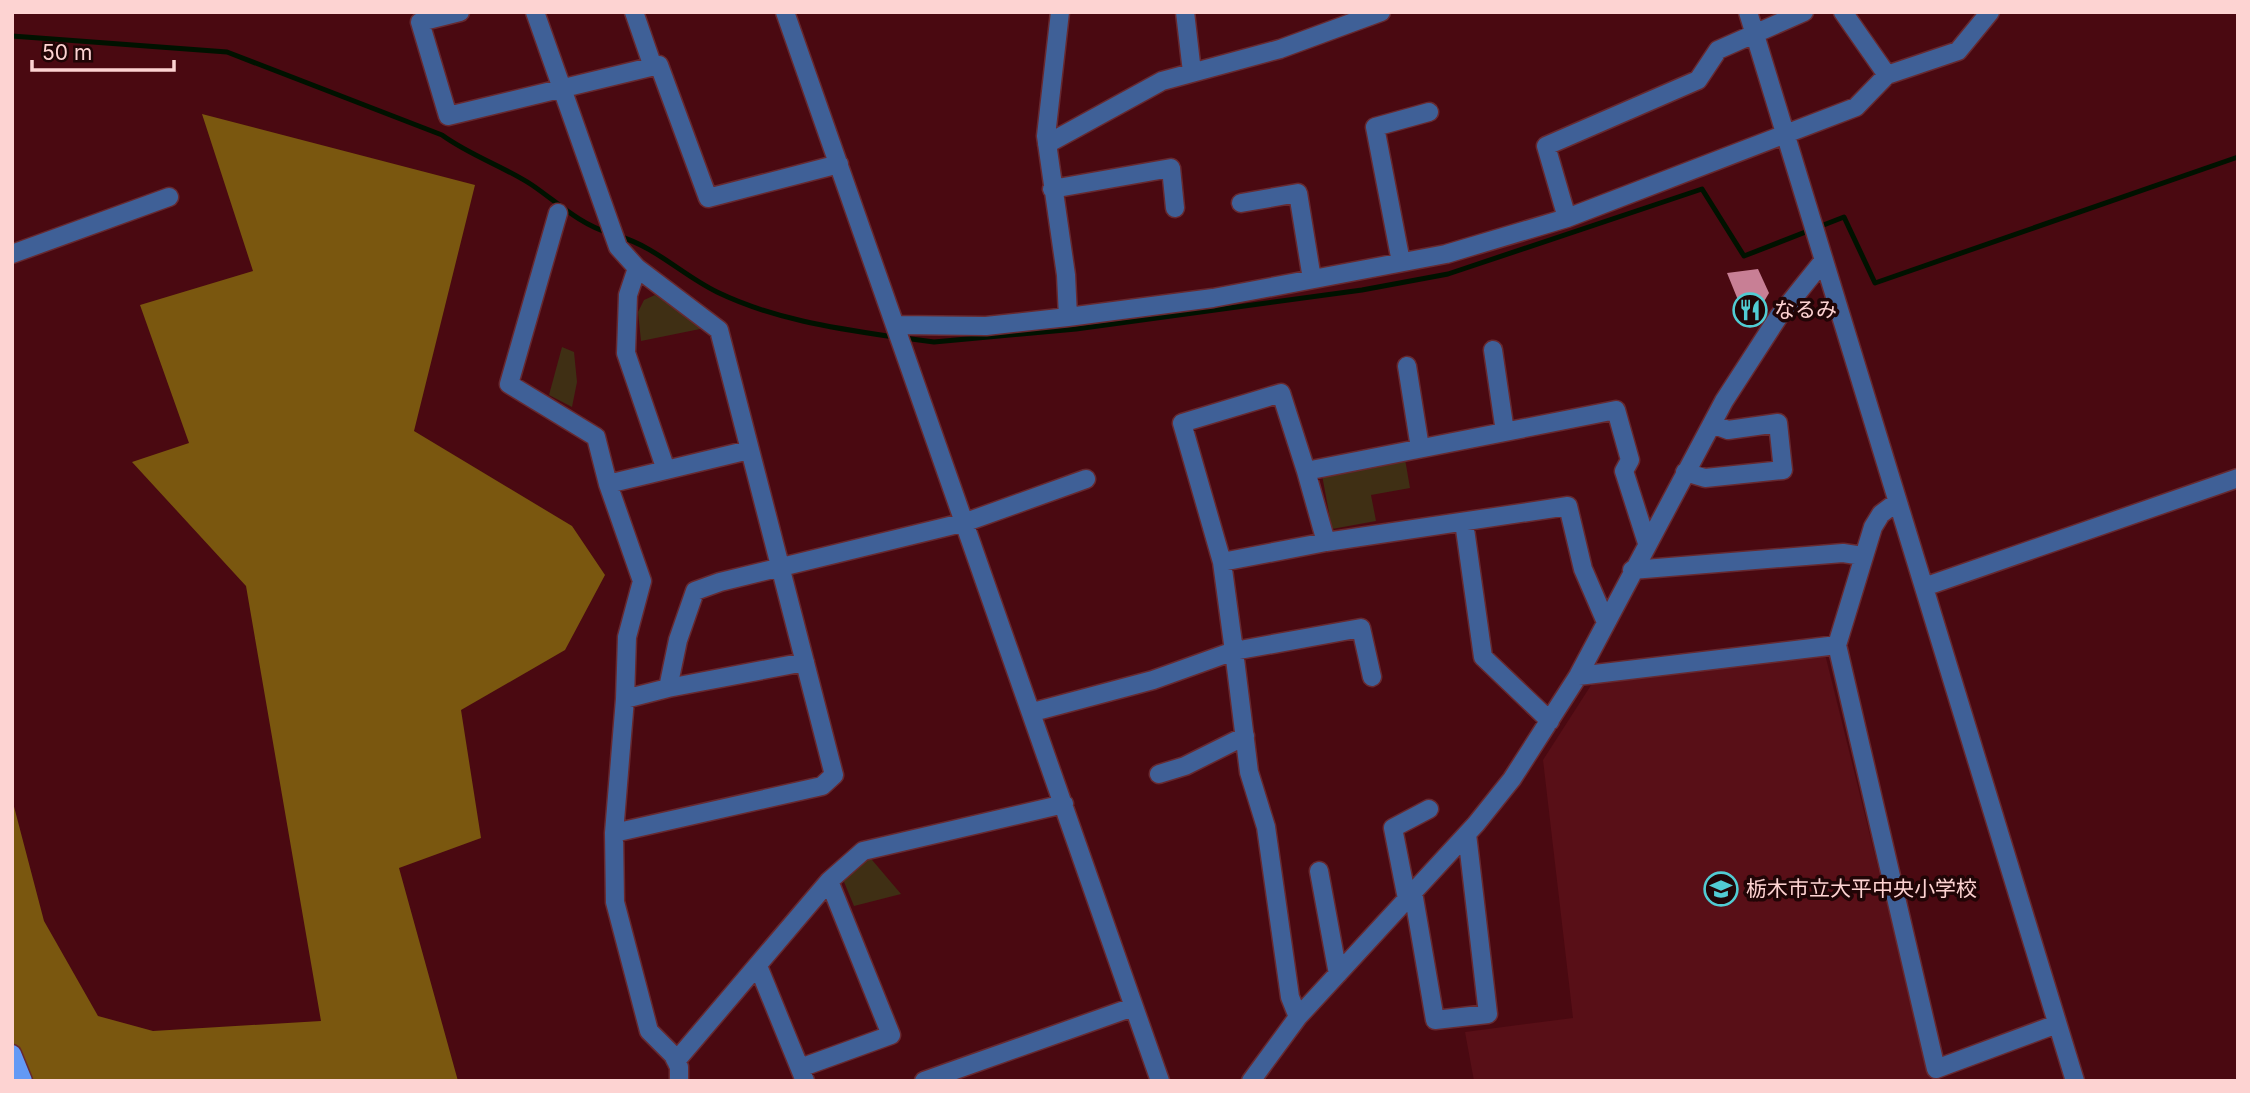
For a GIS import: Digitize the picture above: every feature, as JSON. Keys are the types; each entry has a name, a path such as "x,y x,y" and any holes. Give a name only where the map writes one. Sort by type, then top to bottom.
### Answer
{"main road":[{"path":"12,1054 23,1081"}],"street":[{"path":"460,12 420,22 448,116 653,64 659,65 708,198 839,164"},
{"path":"535,12 618,247 638,268 719,330 834,775 822,786 614,833"},
{"path":"634,12 653,64"},
{"path":"785,12 1033,712 1160,1081"},
{"path":"1060,12 1047,144 1066,275 1068,317"},
{"path":"1185,12 1192,72"},
{"path":"1047,144 1162,81 1280,49 1381,12"},
{"path":"1748,12 2075,1081"},
{"path":"1567,218 1545,146 1698,80 1718,50 1804,12"},
{"path":"1843,12 1887,75"},
{"path":"896,325 986,326 1068,317 1213,298 1446,254 1567,218 1857,107 1887,75 1958,51 1990,12"},
{"path":"1401,262 1375,127 1429,112"},
{"path":"1052,189 1171,168 1175,208"},
{"path":"1241,203 1298,193 1312,279"},
{"path":"12,254 169,197"},
{"path":"558,213 509,384 596,437 608,484 642,581 627,637 625,699 614,833 615,902 649,1031 676,1060 679,1081"},
{"path":"1251,1081 1298,1017 1467,834 1512,779 1578,676 1605,620 1712,424 1779,316 1824,260"},
{"path":"638,268 628,295 626,352 666,470"},
{"path":"1493,350 1505,432"},
{"path":"1407,366 1420,449"},
{"path":"1298,1017 1290,997 1266,827 1249,772 1222,562 1182,423 1281,393 1326,542"},
{"path":"1306,471 1616,410 1630,460 1624,471 1647,543"},
{"path":"1685,472 1705,478 1783,470 1778,423 1728,430 1712,424"},
{"path":"608,484 748,450"},
{"path":"1924,587 2238,478"},
{"path":"668,688 678,640 695,591 720,582 780,570 966,522 1086,479"},
{"path":"1897,502 1881,514 1863,556 1837,645 1938,1075 2057,1024"},
{"path":"1222,562 1326,542 1568,506 1583,569 1605,620"},
{"path":"1464,522 1483,657 1550,721"},
{"path":"1632,570 1843,553 1863,556"},
{"path":"1033,712 1153,680 1234,651 1361,628 1372,677"},
{"path":"1578,676 1837,645"},
{"path":"625,699 668,688 805,662"},
{"path":"1159,774 1185,766 1245,736"},
{"path":"676,1060 829,881 863,851 1064,804"},
{"path":"1429,809 1393,828 1435,1020 1489,1014 1467,834"},
{"path":"1319,871 1338,974"},
{"path":"758,966 802,1075 891,1035 829,881"},
{"path":"924,1081 963,1074 1133,1007"}],"shaded area":[{"path":"202,114 475,185 414,431 572,526 605,575 565,650 461,710 481,838 399,868 458,1081 12,1081 12,799 44,921 98,1016 153,1031 321,1021 246,586 132,462 189,443 140,305 253,271"},
{"path":"655,295 705,328 641,341 638,312 644,300"},
{"path":"562,347 574,352 577,382 572,407 549,395"},
{"path":"1405,459 1410,488 1371,495 1376,521 1332,529 1322,475"},
{"name":"栃木市立大平中央小学校","path":"1825,654 1931,1081 1474,1081 1465,1032 1573,1018 1543,760 1595,679"},
{"path":"867,854 901,894 854,906 842,877"}],"building":[{"name":"なるみ","path":"1758,269 1769,293 1749,327 1727,273"}],"waterway":[{"path":"12,36 227,52 442,135 521,178 588,224 609,233"},
{"path":"904,338 934,342 1076,329 1362,290 1448,274 1702,189 1744,256 1844,217 1875,283 2238,157"},
{"path":"618,236 645,247 704,285 738,301 782,316 894,337"}],"place":[{"name":"なるみ","path":"1750,310"},
{"name":"栃木市立大平中央小学校","path":"1721,889"}]}
